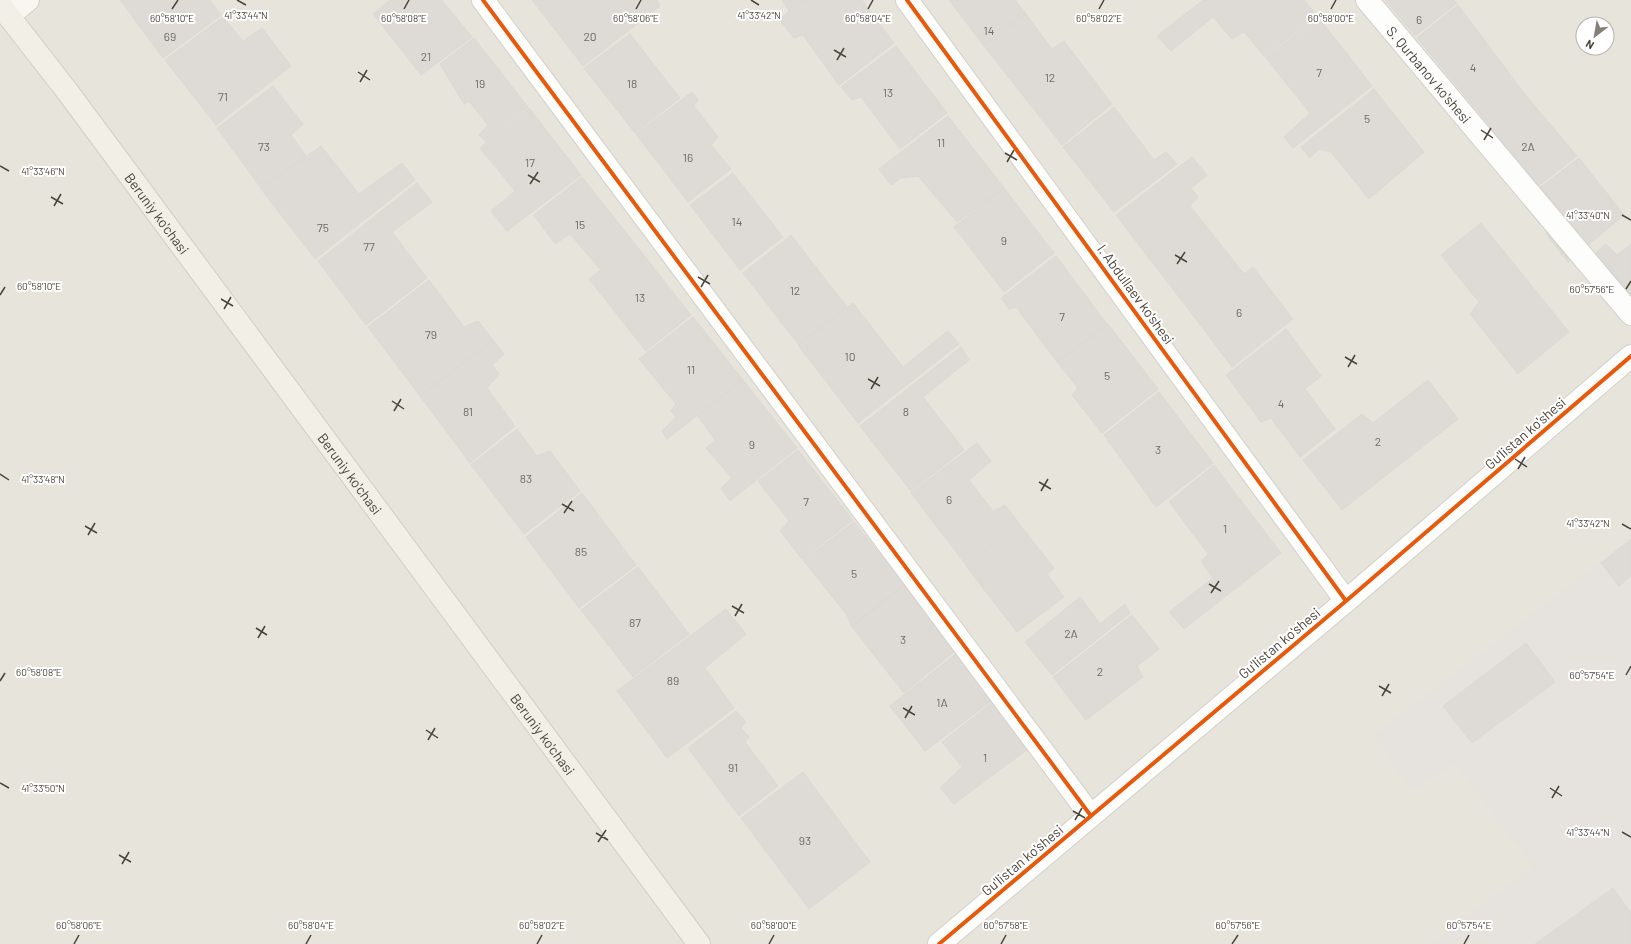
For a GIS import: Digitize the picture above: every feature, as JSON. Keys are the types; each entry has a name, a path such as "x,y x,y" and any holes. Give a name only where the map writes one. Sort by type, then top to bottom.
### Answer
{"main road":[{"path":"3,15 28,0"},
{"name":"Beruniy ko'chasi","path":"3,15 67,91 699,944"}],"street":[{"path":"483,0 1091,816"},
{"name":"I. Abdullaev ko'shesi","path":"907,0 1346,601"},
{"name":"S. Qurbanov ko'shesi","path":"1367,0 1631,314"},
{"name":"Gu'listan ko'shesi","path":"939,944 1346,601 1631,356"}],"shaded area":[{"path":"0,0 1631,0 1631,944 0,944"},
{"path":"1631,539 1631,944 1431,944 1533,866 1455,764 1411,791 1374,735"}],"building":[{"path":"120,0 210,0 221,15 163,58"},
{"path":"390,0 442,0 472,37 421,75 373,14"},
{"path":"532,0 657,0 660,6 583,66"},
{"path":"782,0 803,0 789,11"},
{"path":"804,0 862,0 894,43 839,85 803,35 794,38 779,19"},
{"path":"949,0 1015,0 1026,14 984,46"},
{"path":"1203,0 1304,0 1317,16 1265,57 1244,32 1232,39 1213,17 1171,51 1157,36"},
{"path":"1385,0 1454,0 1457,3 1415,36"},
{"path":"1458,5 1527,97 1490,126 1417,38"},
{"path":"1025,13 1052,49 1064,41 1112,104 1062,145 983,45"},
{"path":"223,17 243,41 262,28 291,66 216,125 165,60"},
{"path":"1318,17 1372,86 1293,148 1284,137 1310,113 1266,58"},
{"path":"630,34 680,98 635,133 584,68"},
{"path":"474,38 528,107 486,142 479,135 488,125 469,101 464,104 440,64"},
{"path":"896,46 947,113 900,149 861,97 852,100 841,87"},
{"path":"273,86 303,124 291,135 306,156 261,188 217,128"},
{"path":"1374,89 1424,152 1369,199 1331,152 1319,149 1310,158 1301,147"},
{"path":"692,92 698,100 694,106 718,137 711,145 731,169 688,202 636,134"},
{"path":"1527,97 1577,156 1537,187 1480,136"},
{"path":"1114,107 1154,160 1166,152 1177,164 1114,212 1063,147"},
{"path":"529,108 581,175 507,231 491,211 515,191 480,148"},
{"path":"948,116 1004,188 957,222 918,176 901,178 891,185 879,169"},
{"path":"321,146 359,194 402,163 415,180 315,259 261,189"},
{"path":"1192,157 1207,175 1191,188 1198,197 1190,206 1237,265 1185,305 1116,215"},
{"path":"1579,158 1624,215 1568,262 1546,234 1562,218 1538,189"},
{"path":"733,173 783,237 740,270 690,205"},
{"path":"582,177 635,244 600,269 570,234 555,244 534,215"},
{"path":"417,183 432,202 392,232 427,278 366,325 318,261"},
{"path":"1004,188 1054,253 1004,292 954,227"},
{"path":"1481,223 1569,332 1518,374 1470,314 1479,302 1441,255"},
{"path":"791,235 847,307 798,344 743,273"},
{"path":"635,244 691,315 646,351 589,279"},
{"path":"1606,244 1617,255 1631,244 1631,299 1589,258"},
{"path":"1056,256 1107,324 1057,362 1016,307 1009,309 1001,298"},
{"path":"1237,266 1245,274 1253,267 1293,319 1232,367 1186,306"},
{"path":"429,280 464,327 478,321 493,340 420,396 368,327"},
{"path":"853,303 903,367 948,331 959,344 858,423 798,345"},
{"path":"693,317 743,380 667,439 662,431 676,417 671,411 676,404 639,359"},
{"path":"1108,324 1158,389 1102,433 1072,395 1078,388 1057,362"},
{"path":"1286,329 1321,376 1305,389 1335,429 1300,457 1271,418 1261,422 1226,375"},
{"path":"493,340 504,354 492,365 499,374 487,388 515,426 470,463 420,396"},
{"path":"961,347 969,360 923,397 964,450 911,491 860,426"},
{"path":"743,380 797,448 730,501 721,488 732,478 706,448 715,440 698,416"},
{"path":"1428,380 1458,419 1342,510 1303,460 1362,414 1373,423"},
{"path":"1159,392 1213,463 1156,507 1104,435"},
{"path":"517,429 537,456 550,451 580,491 524,534 471,465"},
{"path":"977,443 991,461 969,480 993,511 1005,505 1019,523 966,565 911,493"},
{"path":"798,450 853,520 802,559 780,531 789,521 758,481"},
{"path":"1214,465 1281,553 1184,629 1169,612 1213,578 1201,561 1208,554 1169,502"},
{"path":"582,493 636,565 579,608 526,537"},
{"path":"854,522 905,585 852,627 847,615 803,560"},
{"path":"1019,524 1054,568 1047,574 1064,597 1017,632 966,566"},
{"path":"1631,539 1631,576 1619,586 1601,563"},
{"path":"638,567 689,634 633,677 581,610"},
{"path":"904,585 955,651 904,693 851,626"},
{"path":"1080,597 1100,624 1125,604 1130,613 1052,675 1025,642"},
{"path":"726,609 746,634 705,668 734,708 667,758 617,691"},
{"path":"1132,615 1159,649 1137,666 1143,677 1086,720 1053,677"},
{"path":"1526,643 1555,682 1472,743 1443,706"},
{"path":"957,653 994,699 925,751 890,706"},
{"path":"995,700 1032,746 954,804 940,788 962,767 942,742"},
{"path":"736,711 746,722 741,728 749,737 745,742 778,786 739,816 688,748"},
{"path":"803,772 870,862 809,909 741,818"},
{"path":"1613,888 1631,913 1631,944 1535,944"}],"cycle path":[{"path":"483,0 1091,816"},
{"path":"907,0 1346,601"},
{"path":"939,944 1346,601 1631,356"}]}
